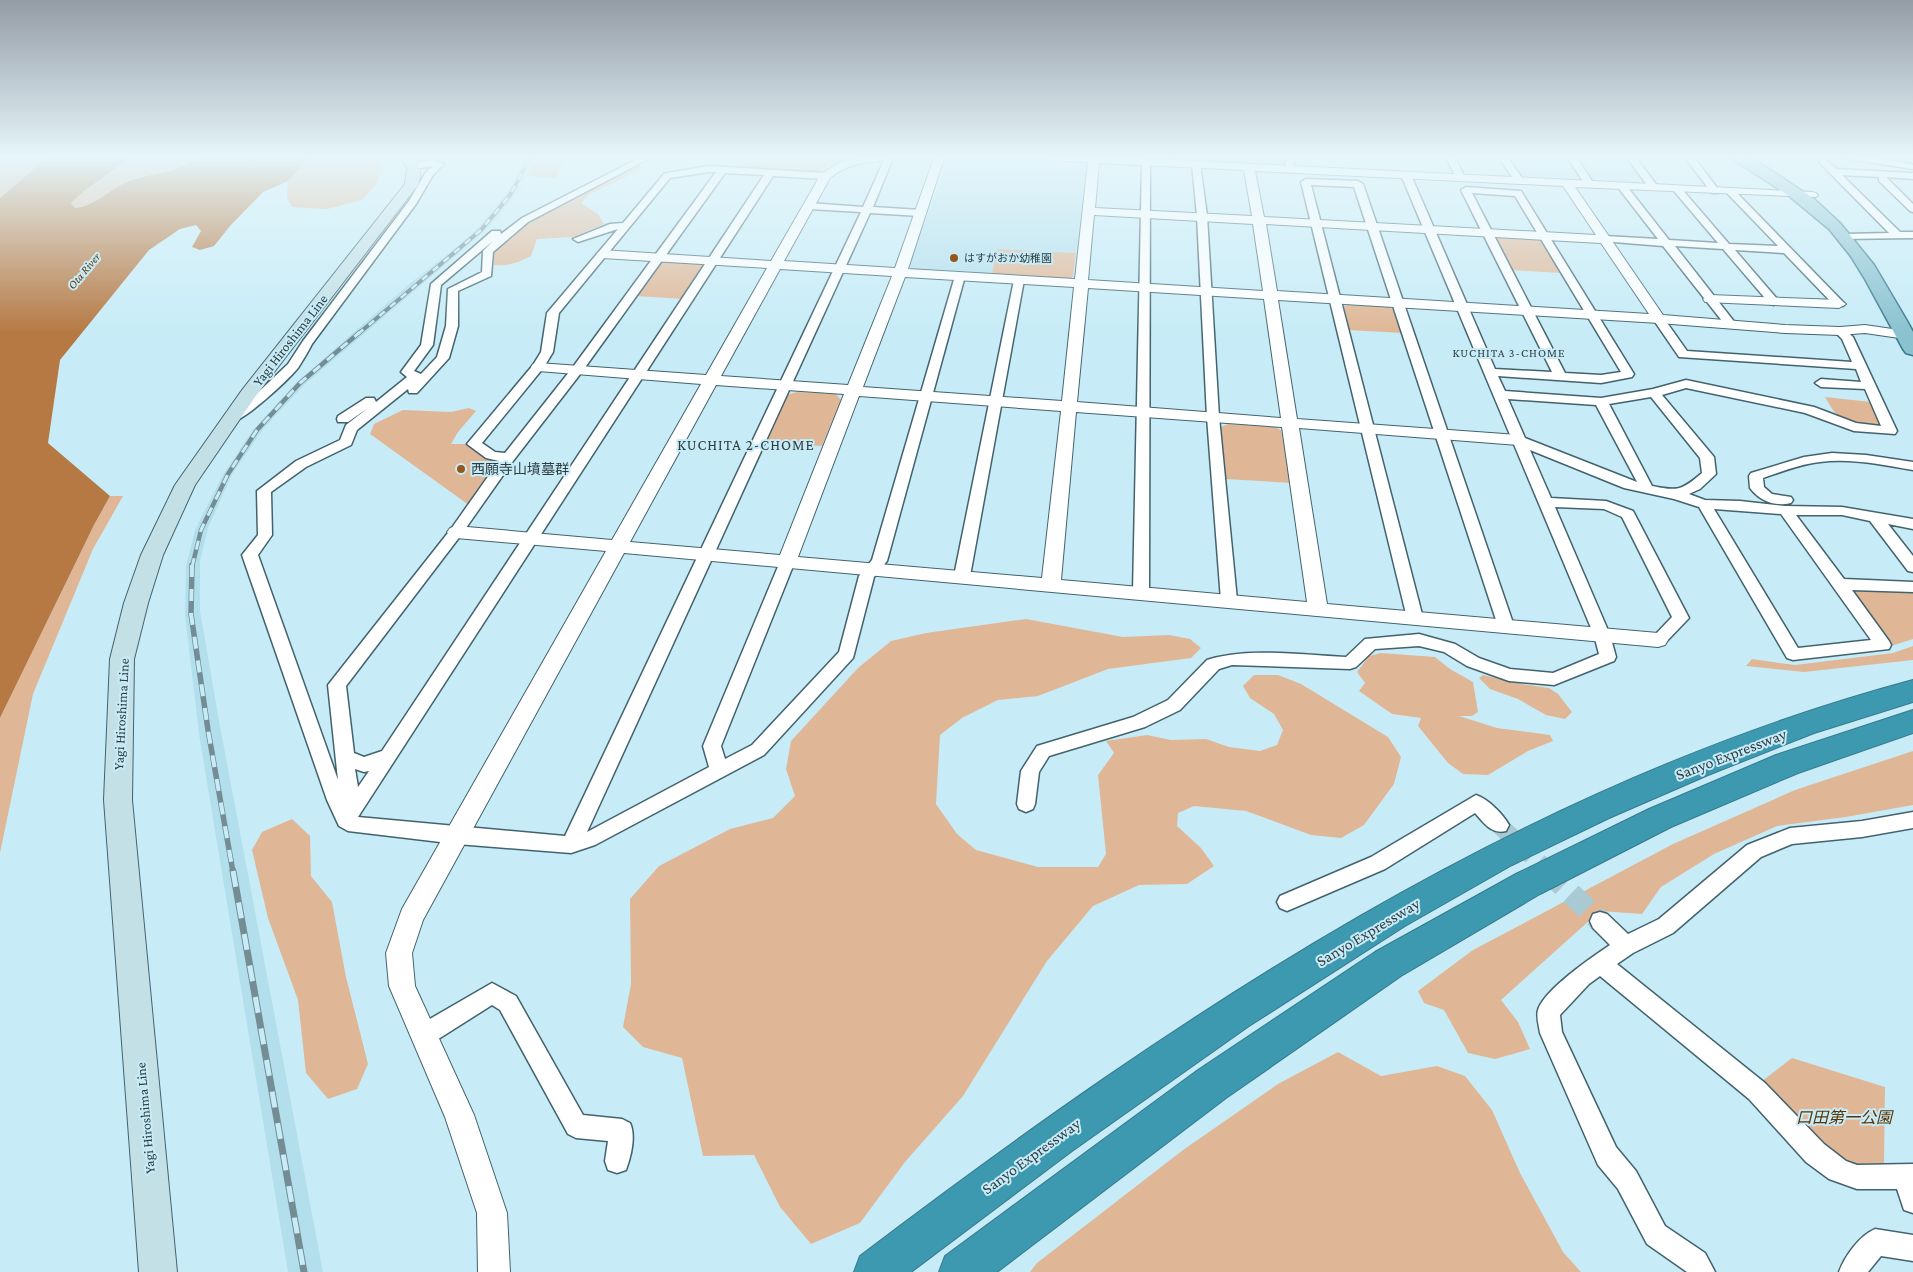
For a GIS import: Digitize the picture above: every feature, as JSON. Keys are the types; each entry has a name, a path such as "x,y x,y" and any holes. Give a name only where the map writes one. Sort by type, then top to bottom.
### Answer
{"highway":[{"name":"Sanyo Expressway","path":"876,1272 954,1211 1183,1047 1361,934 1500,856 1632,793 1751,744 1884,699 1913,692"},
{"name":"Sanyo Expressway","path":"971,1264 1212,1084 1388,964 1528,884 1660,818 1787,764 1913,721"}],"main road":[{"name":"Yagi Hiroshima Line","path":"158,1272 118,800 122,659 136,603 152,555 185,485 228,422 388,214"},
{"path":"1826,214 1853,238 1865,265 1910,330 1913,349"}],"street":[{"path":"361,421 378,415 409,394 443,358 452,326 452,289 486,274 488,252 506,234 536,214"},
{"path":"508,458 491,455 474,444 538,367 547,352 554,313 635,214"},
{"path":"346,820 349,794 347,758 338,685 456,532 508,458 577,370 690,214"},
{"path":"346,820 743,214"},
{"path":"494,1272 492,1213 459,1115 402,986 399,954 411,917 804,214"},
{"path":"571,845 864,214"},
{"path":"720,770 712,746 854,390 900,272 920,214"},
{"path":"1051,585 1068,406 1090,214"},
{"path":"1142,592 1142,412 1147,214"},
{"path":"1172,214 1785,250"},
{"path":"1258,214 1318,609"},
{"path":"1313,214 1415,618"},
{"path":"1368,214 1506,626"},
{"path":"1026,804 1030,771 1043,751 1139,722 1174,705 1213,664 1232,659 1350,663 1371,643 1419,640 1449,648 1473,662 1509,674 1554,679 1608,657 1602,635 1518,440 1502,395 1462,307 1423,214"},
{"path":"1478,214 1561,377"},
{"path":"1491,372 1601,379 1628,374 1531,214"},
{"path":"1588,214 1683,354 1860,366"},
{"path":"1644,214 1730,324"},
{"path":"1700,214 1774,302"},
{"path":"1752,214 1839,304"},
{"path":"1876,214 1897,235"},
{"path":"1202,216 1213,417 1230,600"},
{"path":"578,239 614,226 625,226"},
{"path":"343,419 382,393 407,372 428,345 436,284 496,233"},
{"path":"1853,238 1913,235"},
{"path":"602,254 1840,331 1865,329 1910,330"},
{"path":"407,372 416,376 351,428 346,442 301,464 264,491 265,535 250,555 336,800 346,820 355,825 456,836 571,845 595,837 758,750 847,654 867,576 879,561 960,276"},
{"path":"962,576 1019,280"},
{"path":"1710,299 1839,304"},
{"path":"1502,395 1601,402 1654,393 1686,384 1809,410 1854,427 1890,431 1847,337 1840,331"},
{"path":"538,367 1518,440 1629,485 1677,495 1704,504 1740,505 1785,510 1842,511"},
{"path":"1821,383 1871,386"},
{"path":"1654,393 1707,456 1709,474 1695,486 1677,495"},
{"path":"1601,402 1647,489"},
{"path":"1913,466 1860,458 1821,458 1797,462 1756,476 1757,488 1768,498 1815,502 1842,511 1913,524"},
{"path":"456,532 1142,592 1658,640 1681,618 1628,514 1606,505 1546,502"},
{"path":"1704,504 1793,654 1883,645 1785,510"},
{"path":"1875,518 1913,567"},
{"path":"1840,584 1913,587"},
{"path":"347,758 364,765 388,756"},
{"path":"1287,902 1378,863 1476,804 1499,825"},
{"path":"1702,1272 1696,1262 1656,1236 1627,1180 1607,1156 1551,1032 1548,1012 1581,977 1626,946 1666,926 1754,851 1790,836 1862,829 1913,820"},
{"path":"1600,921 1626,946"},
{"path":"1601,964 1757,1091 1815,1153 1838,1170 1857,1177 1910,1176 1913,1201"},
{"path":"424,1035 492,994 508,1003 576,1126 622,1131 617,1161"},
{"path":"1852,1272 1875,1242 1913,1248"}],"shaded area":[{"path":"490,214 499,214 487,229 305,384 263,429 232,474 208,528 200,561 200,611 323,1272 288,1272 199,734 185,616 186,566 195,530 223,475 253,430 296,383 408,285 476,230"},
{"path":"927,214 1081,214 1076,253 998,249 992,275 912,269 909,267"}],"green space":[{"path":"543,214 598,214 604,224 573,237 537,239 531,256 513,264 494,265 494,251"},
{"path":"1495,237 1535,239 1543,242 1560,273 1512,270"},
{"path":"997,249 1076,253 1073,277 1069,279 992,275"},
{"path":"661,263 700,264 704,266 683,299 636,296"},
{"path":"1344,306 1389,307 1396,311 1404,333 1348,330"},
{"path":"797,392 836,394 841,400 822,446 764,443 787,395"},
{"path":"1825,397 1871,402 1880,424 1864,425 1846,421 1835,413"},
{"path":"469,408 476,411 458,432 451,444 474,444 508,458 473,508 370,434 374,424 403,410 451,412"},
{"path":"1228,424 1275,427 1281,430 1291,483 1226,479 1221,427"},
{"path":"110,496 123,496 93,549 33,694 0,853 0,718"},
{"path":"1858,590 1913,593 1913,639 1891,646 1854,594"},
{"path":"1026,619 1123,637 1169,635 1190,639 1201,648 1191,658 1108,669 1038,696 998,700 962,718 940,735 936,804 957,834 976,850 1038,867 1098,867 1106,854 1098,775 1114,753 1106,741 1147,735 1171,740 1206,739 1229,747 1260,751 1277,745 1283,730 1274,714 1250,698 1243,686 1254,675 1278,675 1301,684 1388,737 1401,757 1394,784 1364,825 1341,838 1311,835 1246,811 1194,806 1178,813 1177,826 1201,848 1214,866 1187,884 1139,885 1093,906 1047,961 963,1096 905,1162 860,1223 811,1244 780,1207 754,1155 703,1156 682,1058 643,1047 623,1027 631,984 630,899 659,866 730,829 773,818 795,796 786,769 791,741 858,668 891,641 926,633"},
{"path":"1913,646 1913,660 1804,672 1746,666 1752,659 1795,665 1893,653"},
{"path":"1381,653 1435,657 1450,669 1473,682 1478,712 1472,716 1459,716 1497,728 1550,735 1553,741 1528,751 1488,775 1463,774 1448,763 1418,726 1421,718 1392,714 1359,691 1365,683 1357,672 1369,656"},
{"path":"1483,675 1549,688 1558,694 1572,712 1565,719 1546,715 1518,699 1490,689 1479,678"},
{"path":"1913,751 1913,805 1846,817 1777,826 1714,854 1661,887 1642,914 1600,911 1501,1000 1518,1022 1530,1049 1495,1059 1468,1053 1444,1010 1424,1003 1418,991 1473,950 1673,844 1795,790"},
{"path":"292,819 310,836 311,876 332,902 346,977 368,1064 357,1089 328,1099 306,1073 298,1000 268,918 252,850 262,832"},
{"path":"1338,1052 1381,1076 1437,1066 1465,1076 1492,1110 1520,1173 1563,1252 1581,1272 1030,1272 1037,1263 1183,1150 1278,1084"},
{"name":"口田第一公園","path":"1792,1058 1885,1087 1884,1166 1845,1164 1757,1085"}],"water":[{"name":"Ota River","path":"0,214 241,214 214,246 200,250 192,247 201,231 196,225 180,229 149,250 60,360 48,443 110,496 0,718"}],"tunnel":[{"path":"1499,825 1549,872"},
{"path":"1547,871 1600,921"}],"railway":[{"path":"358,334 481,230 494,214"},
{"path":"192,567 201,530 228,474 257,430 300,383 360,332"},
{"path":"192,565 191,614 208,730 233,872"},
{"path":"233,871 304,1272"}],"place":[{"name":"はすがおか幼稚園","path":"954,258"},
{"name":"西願寺山墳墓群","path":"461,469"}],"district":[{"name":"KUCHITA 3-CHOME","path":"1509,353"},
{"name":"KUCHITA 2-CHOME","path":"746,445"}]}
